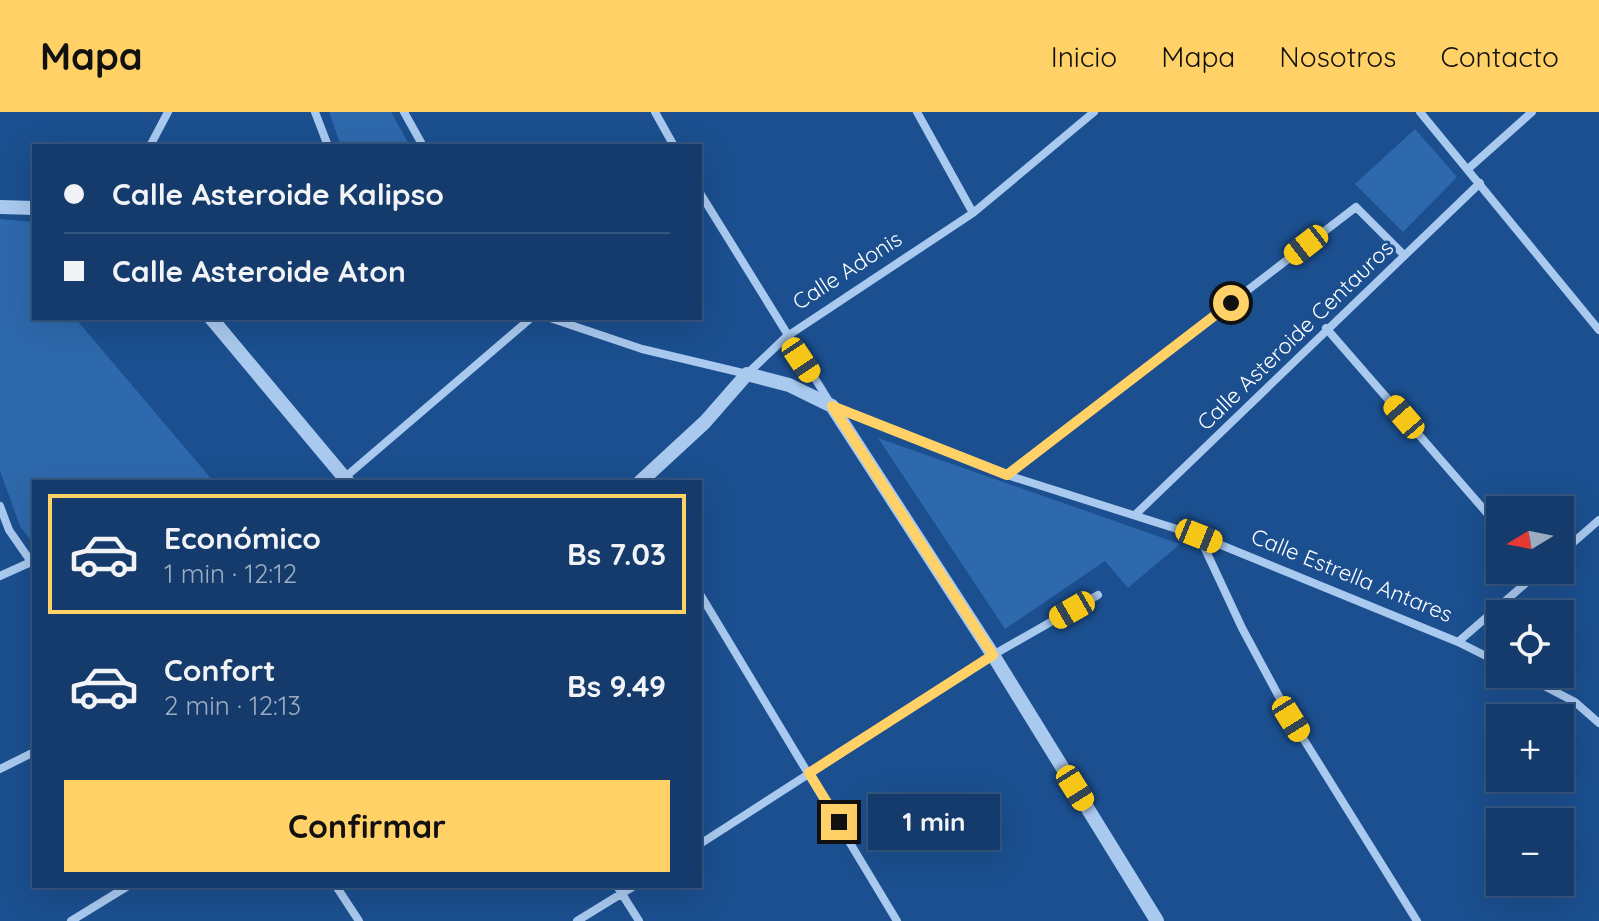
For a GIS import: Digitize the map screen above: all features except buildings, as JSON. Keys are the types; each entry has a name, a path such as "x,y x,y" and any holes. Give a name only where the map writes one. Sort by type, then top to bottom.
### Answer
{"street":[{"path":"151,144 168,112"},
{"path":"315,112 327,144"},
{"path":"404,112 422,144"},
{"path":"655,112 673,144"},
{"path":"917,112 973,213"},
{"name":"Calle Adonis","path":"642,480 705,422 747,374 786,337 973,213 1094,112"},
{"path":"1420,112 1599,330"},
{"path":"1468,169 1532,112"},
{"name":"Calle Asteroide Centauros","path":"1136,514 1480,183"},
{"path":"702,196 786,337 993,655 1157,921"},
{"path":"0,207 32,208"},
{"path":"1007,475 1356,207 1404,255"},
{"path":"213,320 344,480 529,320"},
{"name":"Calle Estrella Antares","path":"556,320 642,349 789,385 832,406 1007,475 1199,536 1486,656"},
{"path":"1326,328 1486,512"},
{"path":"0,506 9,530 32,564 0,576"},
{"path":"1574,542 1599,520"},
{"path":"1199,536 1242,628 1291,719 1417,921"},
{"path":"1458,642 1524,584"},
{"path":"702,843 993,655 1098,595"},
{"path":"702,597 897,921"},
{"path":"1548,688 1575,702 1599,723"},
{"path":"0,769 32,753"},
{"path":"71,921 125,888"},
{"path":"337,888 359,921"},
{"path":"577,921 620,890 639,921"}],"shaded area":[{"path":"329,112 391,112 409,144 340,144"},
{"path":"1415,129 1457,177 1403,232 1355,184"},
{"path":"0,219 32,222 32,320 77,320 212,480 32,480 32,542 20,526 0,471"},
{"path":"878,438 1180,544 1128,588 1105,561 1005,629"}],"route":[{"path":"839,822 809,773 993,655 832,406 1007,475 1231,303"}]}
